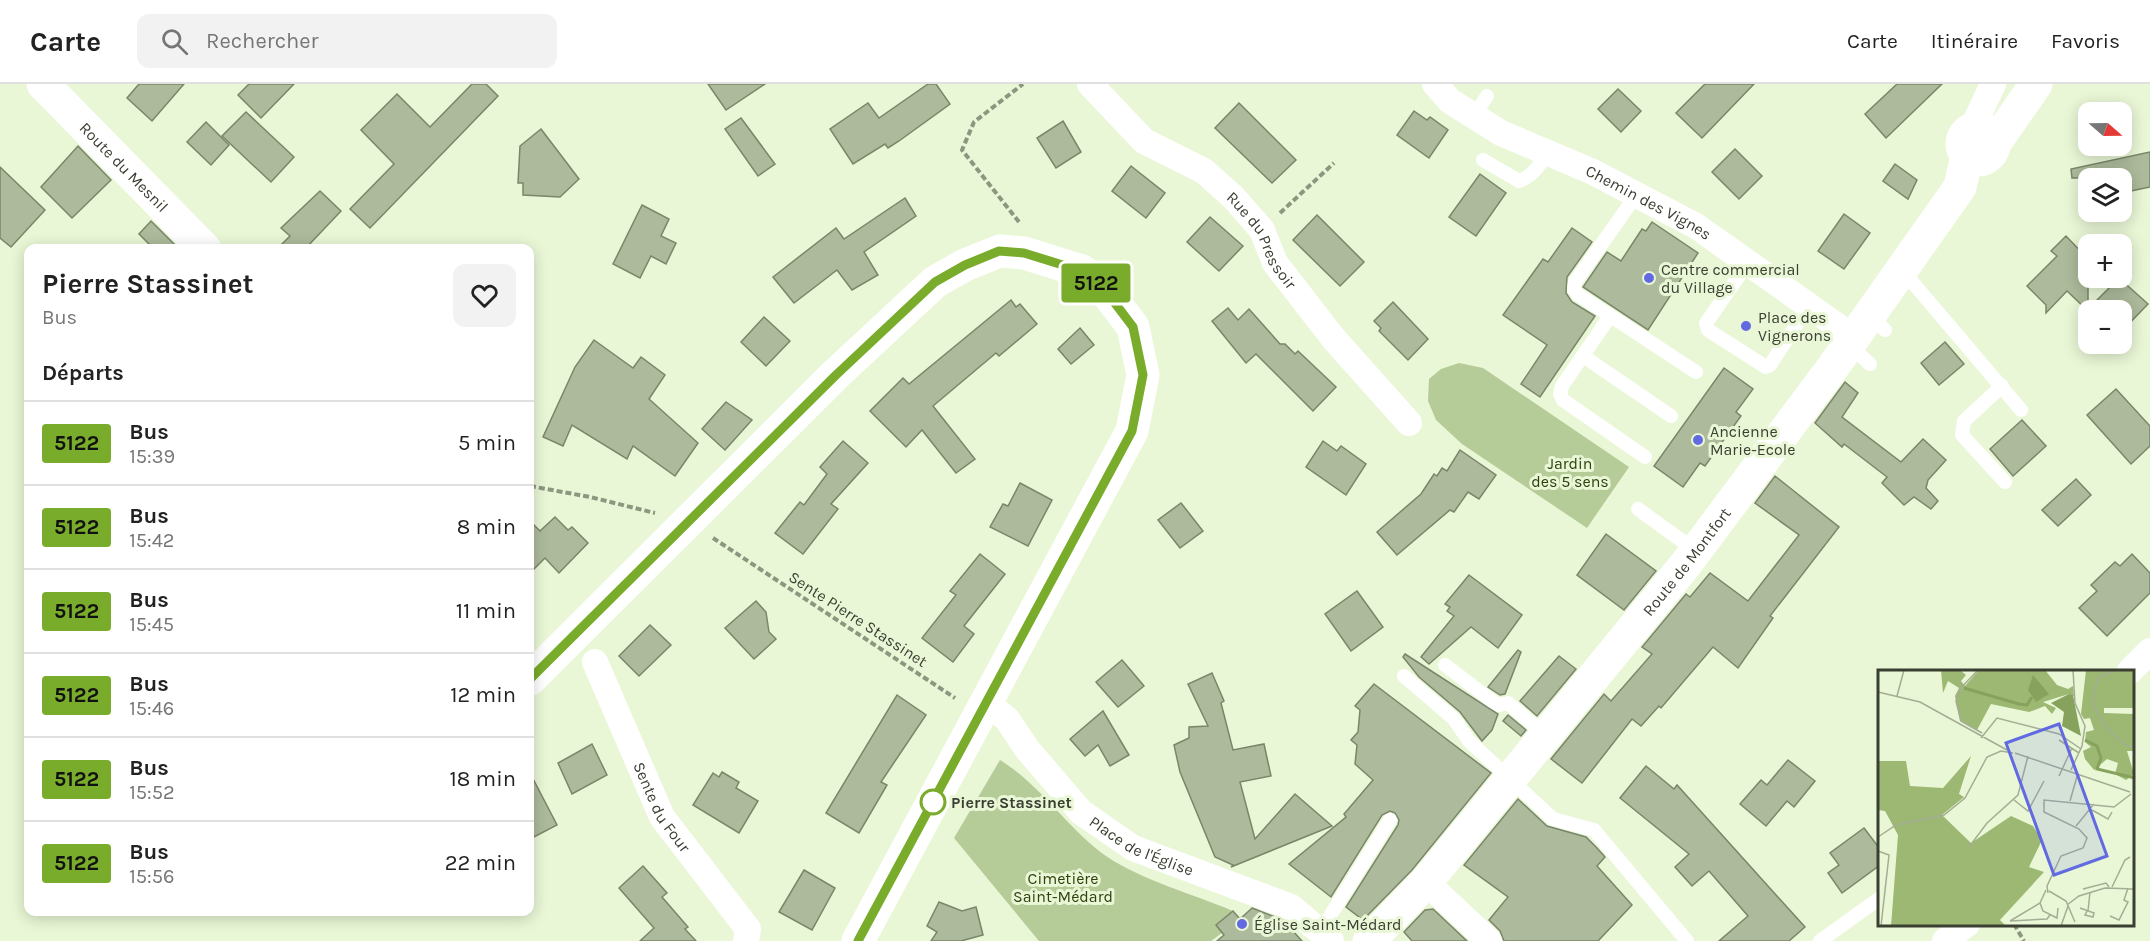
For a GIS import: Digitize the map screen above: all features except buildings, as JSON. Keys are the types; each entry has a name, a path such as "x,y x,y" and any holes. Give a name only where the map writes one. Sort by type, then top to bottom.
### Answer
{"street":[{"name":"Route du Mesnil","path":"43,84 200,244"},
{"name":"Rue du Pressoir","path":"1090,84 1144,141 1204,171 1234,198 1262,230 1275,263 1334,339 1409,423"},
{"name":"Chemin des Vignes","path":"1435,84 1450,101 1481,106 1501,133 1546,153 1594,164 1637,194 1696,226 1748,263 1865,338"},
{"path":"1978,143 1993,84"},
{"name":"Route de Montfort","path":"1369,941 1426,882 1865,338 1902,270 1960,187 1978,143 2036,84"},
{"path":"534,675 836,375 935,282 965,265 999,251 1024,253 1082,271 1105,290 1133,327 1143,375 1132,431 858,941"},
{"path":"2131,670 2150,651"},
{"name":"Sente du Four","path":"595,662 662,817 748,929 746,941"},
{"name":"Place de l'Église","path":"983,708 1007,720 1027,749 1081,812 1133,848 1291,907 1325,937"},
{"path":"1426,882 1489,941"},
{"path":"1945,941 1964,926"}],"lane":[{"path":"1483,160 1519,181 1533,172 1546,153"},
{"path":"1637,194 1575,282 1574,289 1577,294 1696,372"},
{"path":"1748,263 1706,323 1708,330 1766,367 1770,365 1799,321"},
{"path":"1902,270 2021,410"},
{"path":"1610,316 1562,386 1560,394 1563,400 1645,457"},
{"path":"1583,356 1671,416"},
{"path":"2002,386 1964,421 1962,435 2005,482"},
{"path":"1638,509 1696,550"},
{"path":"1445,665 1492,701 1499,705 1508,703 1545,735"},
{"path":"1404,676 1454,719 1468,741 1553,819 1594,830 1687,941"},
{"path":"1325,937 1390,820"},
{"path":"1820,941 1878,899"}],"path":[{"path":"1023,84 974,122 962,150 1025,230 1024,253"},
{"path":"1262,230 1334,163"},
{"path":"534,487 590,497 688,522"},
{"name":"Sente Pierre Stassinet","path":"722,544 983,708"},
{"path":"2015,926 2024,941"}],"green space":[{"name":"Jardin des 5 sens","path":"1459,363 1483,368 1629,467 1587,528 1462,444 1436,420 1428,401 1429,379 1441,369"},
{"name":"Cimetière Saint-Médard","path":"1000,760 1015,770 1079,833 1106,856 1151,879 1233,911 1216,925 1222,933 1211,941 1039,941 954,838"}],"bus line":[{"name":"5122","path":"534,675 836,375 935,282 965,265 999,251 1024,253 1082,271 1105,290 1133,327 1143,375 1132,431 858,941"}],"place":[{"name":"Centre commercial du Village","path":"1649,278"},
{"name":"Place des Vignerons","path":"1746,326"},
{"name":"Ancienne Marie-Ecole","path":"1698,440"},
{"name":"Pierre Stassinet","path":"933,802"},
{"name":"Église Saint-Médard","path":"1242,924"}]}
